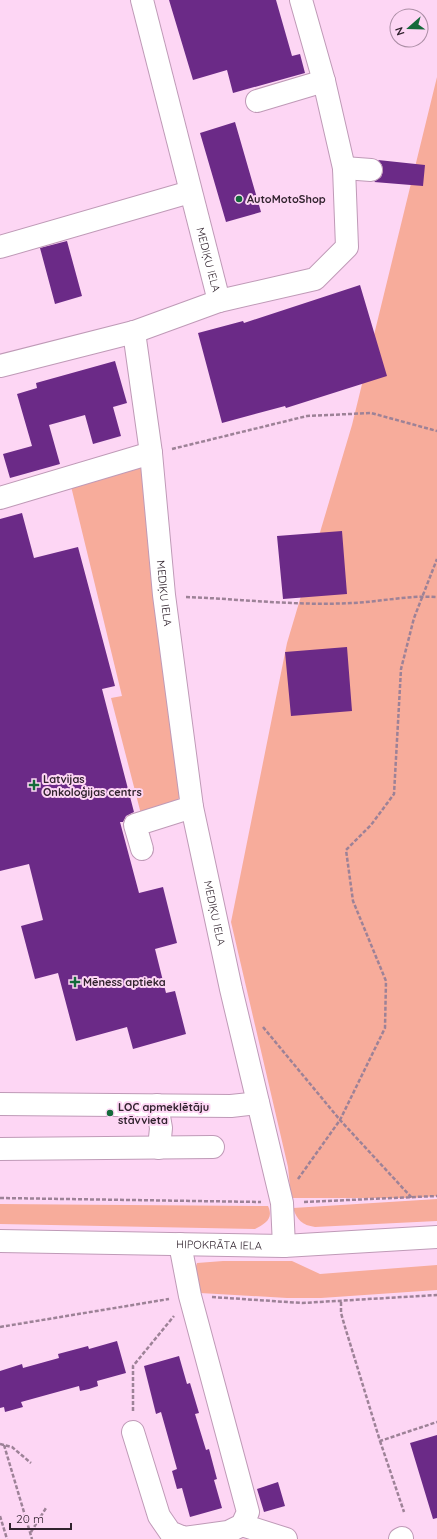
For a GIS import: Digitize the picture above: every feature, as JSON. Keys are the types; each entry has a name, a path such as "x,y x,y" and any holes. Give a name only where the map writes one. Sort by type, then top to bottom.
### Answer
{"street":[{"name":"MEDIĶU IELA","path":"142,0 218,301 134,332 151,454 164,595 192,807 230,989 282,1202 284,1246"},
{"path":"218,301 315,279 347,247 344,168 324,81 301,0"},
{"path":"257,101 324,81"},
{"path":"344,168 370,170"},
{"path":"0,247 190,192"},
{"path":"0,366 134,332"},
{"path":"0,498 151,454"},
{"path":"142,849 135,825 192,807"},
{"path":"0,1104 231,1106 258,1103"},
{"path":"157,1105 161,1128 159,1148"},
{"path":"0,1149 213,1147"},
{"name":"HIPOKRĀTA IELA","path":"0,1241 284,1246 437,1237"},
{"path":"133,1432 159,1516 170,1532 184,1538 228,1532 242,1525 248,1512 190,1296 180,1244"},
{"path":"242,1525 286,1539"}],"path":[{"path":"151,454 307,416 371,412 437,431"},
{"path":"282,1202 340,1120 384,1028 386,981 353,900 346,850 371,825 394,794 401,669 414,618 437,559"},
{"path":"164,595 299,602 351,603 423,596 437,597"},
{"path":"260,1024 340,1120 412,1198"},
{"path":"0,1198 282,1202 437,1196"},
{"path":"0,1327 190,1296 302,1303 340,1302 437,1295"},
{"path":"133,1432 133,1366 190,1296"},
{"path":"340,1302 345,1327 380,1441 404,1512"},
{"path":"380,1441 437,1422"},
{"path":"0,1444 12,1447 31,1463"},
{"path":"4,1445 32,1539"},
{"path":"31,1532 46,1508"},
{"path":"0,1516 7,1539"}],"shaded area":[{"path":"437,77 437,1196 412,1198 291,1198 288,1167 231,922 287,643 352,425"},
{"path":"129,464 144,470 181,796 173,804 141,814 111,698 122,696 70,482"},
{"path":"437,1199 437,1221 315,1227 303,1223 296,1216 293,1208"},
{"path":"0,1204 268,1206 270,1214 265,1223 255,1229 0,1224"},
{"path":"223,1261 292,1261 320,1274 437,1265 437,1290 321,1298 287,1298 200,1293 194,1272 197,1263"}],"building":[{"path":"169,0 276,0 292,56 300,54 305,73 233,93 227,70 193,80"},
{"path":"235,122 261,212 226,222 200,133"},
{"path":"378,160 425,165 423,186 374,182 381,177 383,171 382,165"},
{"path":"67,241 82,296 55,304 40,248"},
{"path":"360,285 387,376 286,408 285,406 222,423 198,333 243,321 244,323"},
{"path":"115,361 127,403 113,407 121,436 93,444 85,415 49,425 60,464 10,478 3,454 32,446 17,394 37,388 36,383"},
{"name":"Latvijas Onkoloģijas centrs","path":"22,513 34,558 78,547 115,686 102,689 134,812 126,816 123,822 120,822 139,893 163,887 177,943 155,949 166,993 175,991 186,1034 133,1049 127,1027 76,1041 58,973 35,979 21,926 43,920 29,864 0,871 0,519"},
{"path":"342,531 347,594 283,599 277,536"},
{"path":"347,647 352,711 291,716 285,652"},
{"path":"117,1341 126,1373 97,1381 98,1386 89,1389 80,1391 79,1386 21,1402 23,1407 5,1412 4,1407 0,1408 0,1371 22,1364 23,1368 59,1358 58,1354 88,1346 89,1349"},
{"path":"179,1356 187,1384 190,1383 199,1413 195,1414 206,1450 209,1449 217,1479 214,1480 222,1508 190,1517 182,1488 177,1489 172,1471 177,1469 161,1412 156,1414 144,1366"},
{"path":"437,1435 437,1518 433,1519 410,1443"},
{"path":"278,1482 285,1506 264,1512 257,1489"}],"place":[{"name":"AutoMotoShop","path":"239,199"},
{"name":"Latvijas Onkoloģijas centrs","path":"34,785"},
{"name":"Mēness aptieka","path":"75,982"},
{"name":"LOC apmeklētāju stāvvieta","path":"110,1113"}]}
